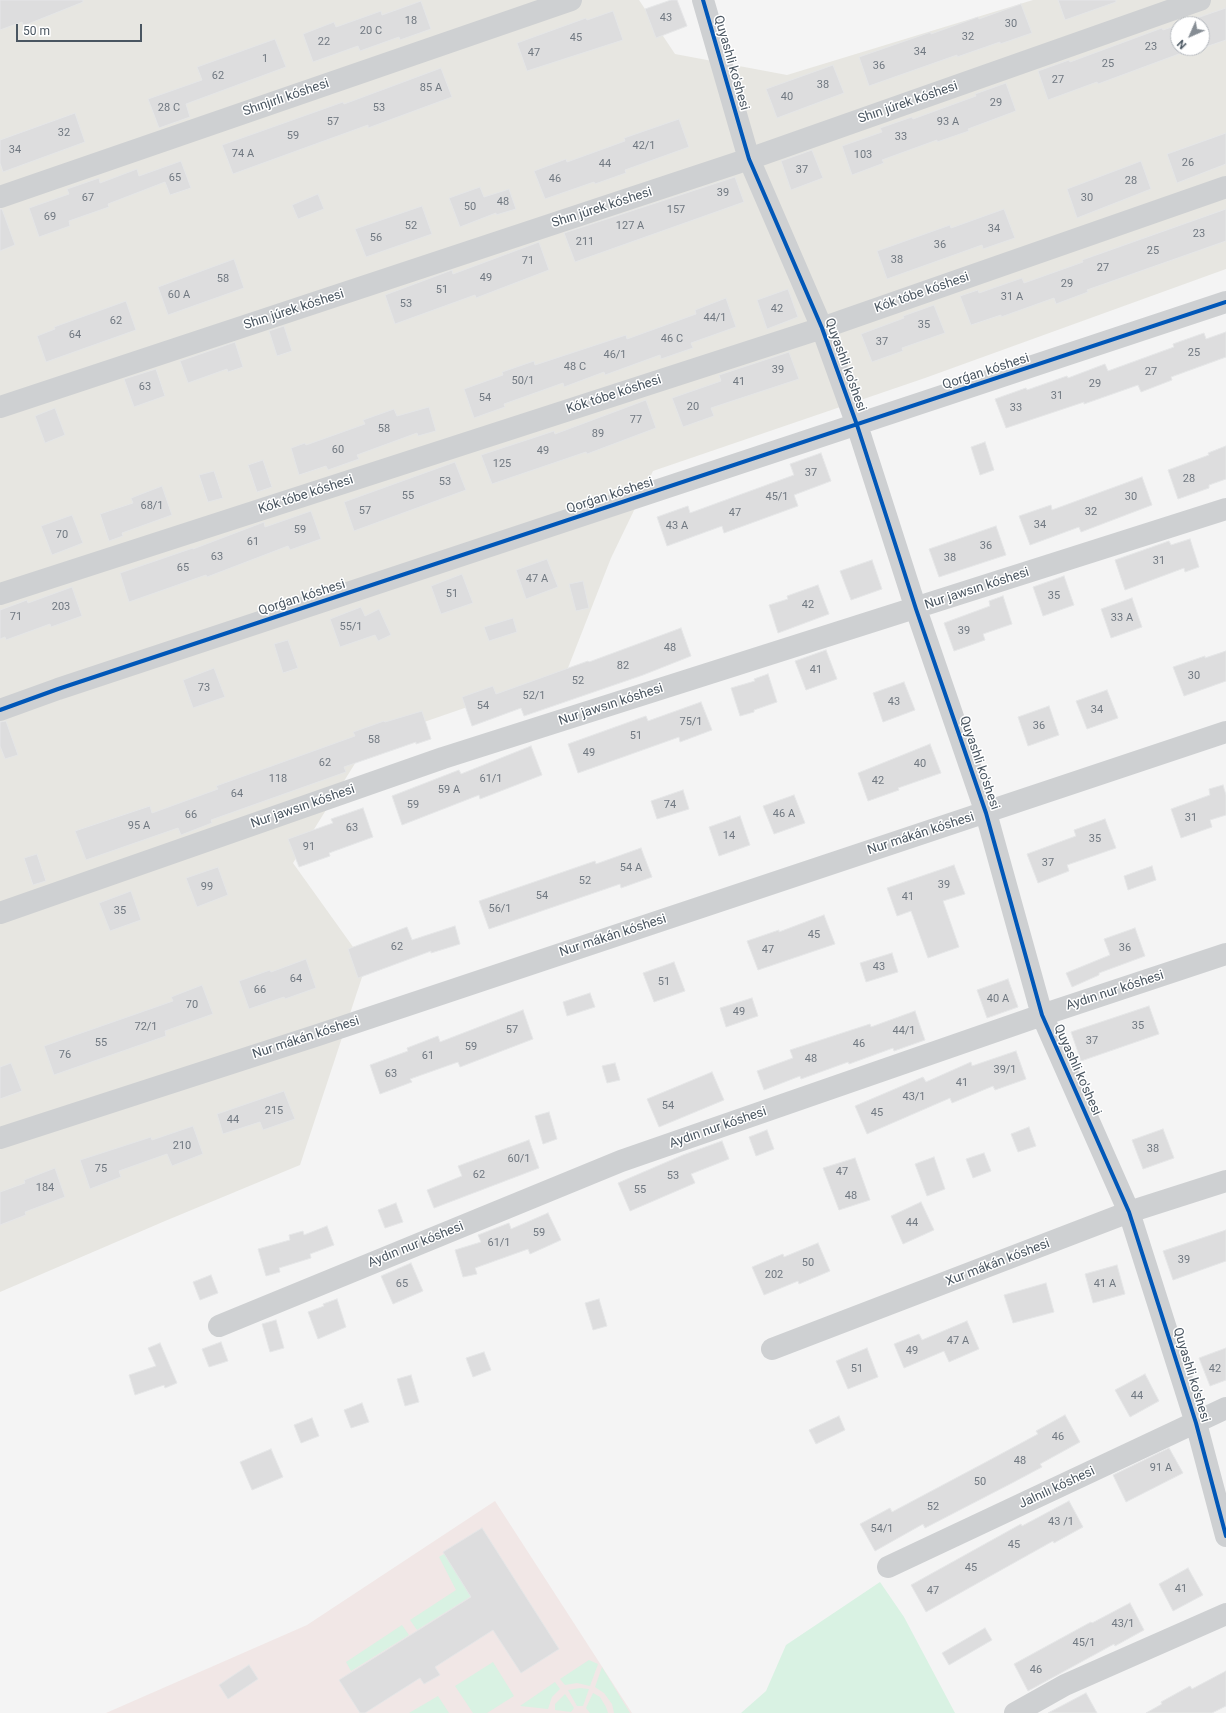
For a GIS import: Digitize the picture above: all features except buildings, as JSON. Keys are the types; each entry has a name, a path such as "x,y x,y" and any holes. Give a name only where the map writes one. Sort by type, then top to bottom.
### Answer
{"street":[{"name":"Shınjırlı kóshesi","path":"0,197 572,0"},
{"name":"Quyashli ko'shesi","path":"703,0 749,159 822,328 857,425 916,608 986,813 1042,1015 1129,1212 1196,1423 1226,1536"},
{"name":"Shın júrek kóshesi","path":"0,407 749,159 1200,0"},
{"name":"Kók tóbe kóshesi","path":"0,594 822,328 1226,187"},
{"name":"Qorǵan kóshesi","path":"0,710 73,684 1226,302"},
{"name":"Nur jawsın kóshesi","path":"0,913 444,758 1226,509"},
{"name":"Nur mákán kóshesi","path":"0,1138 311,1037 1226,732"},
{"name":"Aydın nur kóshesi","path":"220,1326 621,1161 1042,1015 1226,954"},
{"name":"Xur mákán kóshesi","path":"772,1349 1129,1212 1226,1181"},
{"name":"Jalnılı kóshesi","path":"888,1567 1226,1408"},
{"path":"1015,1713 1064,1685 1226,1614"}],"shaded area":[{"path":"495,1501 632,1713 106,1713 307,1625"}],"green space":[{"path":"449,1551 473,1595 417,1630 410,1620 456,1590 439,1557"},
{"path":"880,1582 904,1617 955,1713 741,1713 766,1691 786,1645"},
{"path":"402,1625 409,1635 351,1671 346,1662"},
{"path":"589,1660 598,1664 590,1686 577,1683 565,1685 560,1679"},
{"path":"493,1662 514,1696 487,1713 473,1713 455,1686"},
{"path":"602,1667 630,1713 614,1713 612,1704 604,1693 595,1687"},
{"path":"555,1682 560,1689 552,1697 548,1709 520,1706"},
{"path":"580,1688 589,1689 583,1706 577,1706 568,1690"},
{"path":"593,1693 600,1697 608,1713 590,1713 586,1708"},
{"path":"565,1694 574,1708 571,1712 555,1710 555,1704"},
{"path":"438,1696 449,1713 409,1713"}],"sand":[{"path":"0,0 639,0 675,54 787,75 1033,0 1226,0 1226,269 925,378 653,471 611,558 566,673 369,741 293,863 366,965 300,1165 0,1292"}],"cycle path":[{"path":"703,0 749,159 822,328 857,425 916,609 986,813 1042,1015 1129,1212 1196,1423 1226,1536"},
{"path":"0,710 58,689 1226,302"}]}
